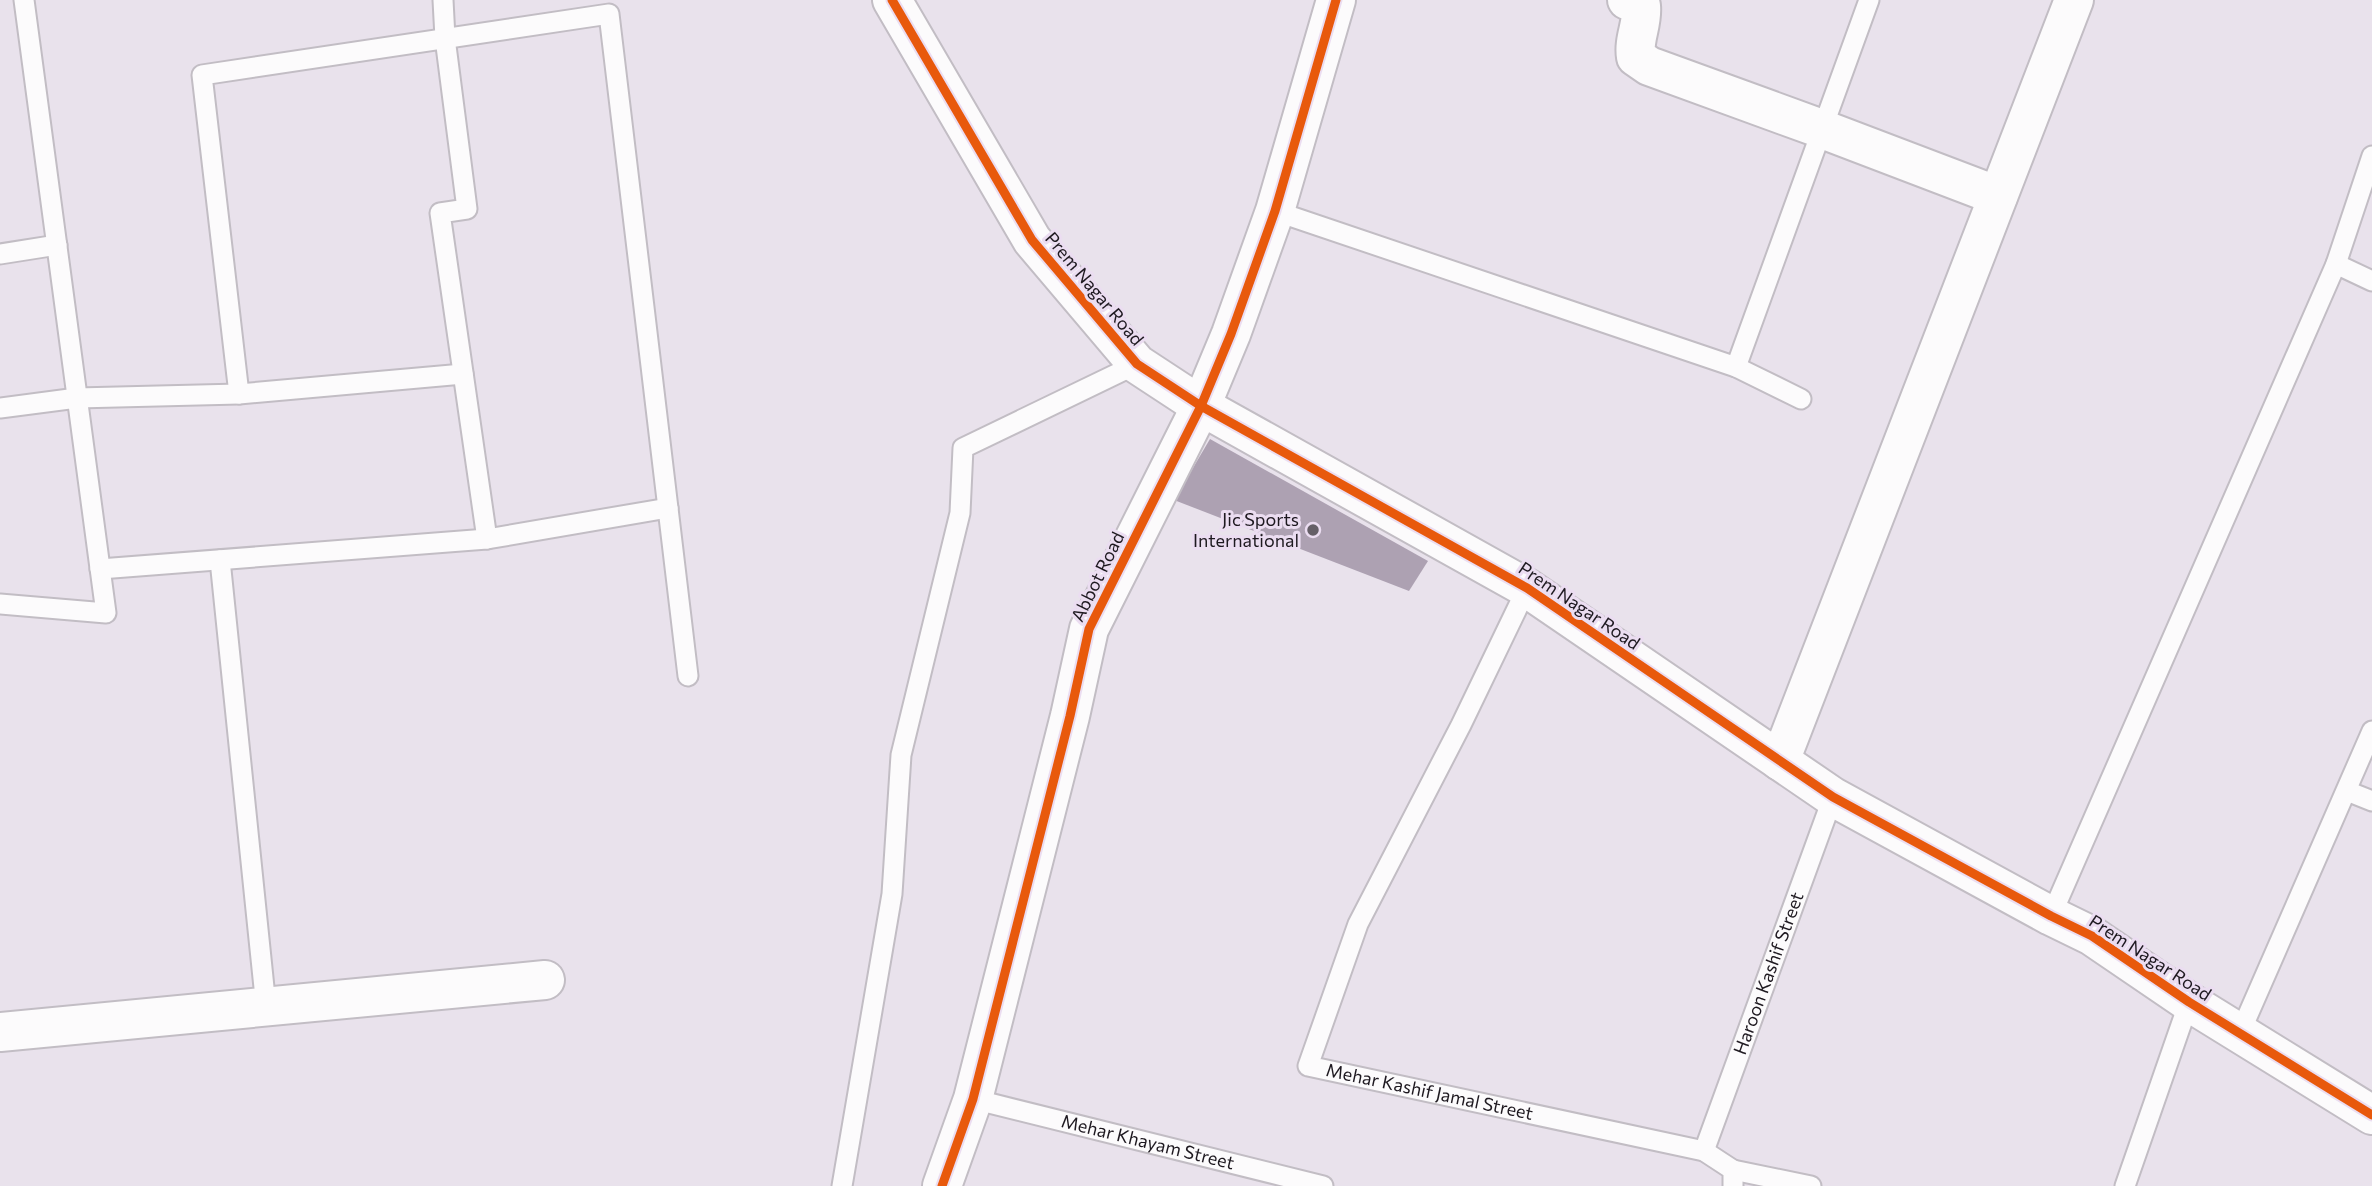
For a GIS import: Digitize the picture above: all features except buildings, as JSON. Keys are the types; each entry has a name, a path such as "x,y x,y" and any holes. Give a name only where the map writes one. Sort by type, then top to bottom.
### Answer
{"street":[{"name":"Prem Nagar Road","path":"892,0 1032,240 1137,364 1201,406 1527,588 1833,797 2092,936 2189,1002 2372,1115"},
{"name":"Abbot Road","path":"942,1186 974,1099 1070,716 1089,629 1201,406 1231,334 1275,211 1336,0"},
{"path":"1627,0 1641,6 1642,15 1634,45 1636,57 1648,66 1998,196"},
{"path":"1780,761 2074,0"},
{"path":"0,1032 545,979"}],"lane":[{"path":"0,604 106,613 24,0"},
{"path":"443,0 467,209 440,213 487,539"},
{"path":"1736,367 1869,0"},
{"path":"239,394 202,75 609,14 688,676"},
{"path":"2051,916 2336,264 2372,156"},
{"path":"1275,211 1736,367 1801,399"},
{"path":"0,254 57,245"},
{"path":"2336,264 2372,281"},
{"path":"842,1186 892,894 901,755 960,513 963,448 1137,364"},
{"path":"0,408 78,398 239,394 463,374"},
{"path":"100,569 487,539 668,508"},
{"path":"220,560 266,1007"},
{"name":"Mehar Kashif Jamal Street","path":"1527,588 1461,725 1358,924 1308,1066 1704,1151 1733,1178 1811,1186"},
{"path":"2240,1033 2372,731"},
{"path":"2347,791 2372,801"},
{"name":"Haroon Kashif Street","path":"1704,1151 1833,797"},
{"path":"2125,1186 2189,1002"},
{"name":"Mehar Khayam Street","path":"974,1099 1323,1186"}],"cycle path":[{"path":"892,0 1032,240 1137,364 1201,406 1527,588 1833,797 2092,936 2189,1002 2372,1115"},
{"path":"942,1186 973,1099 1070,716 1089,629 1201,406 1231,334 1275,211 1336,0"}],"place":[{"name":"Jic Sports International","path":"1313,530"}]}
